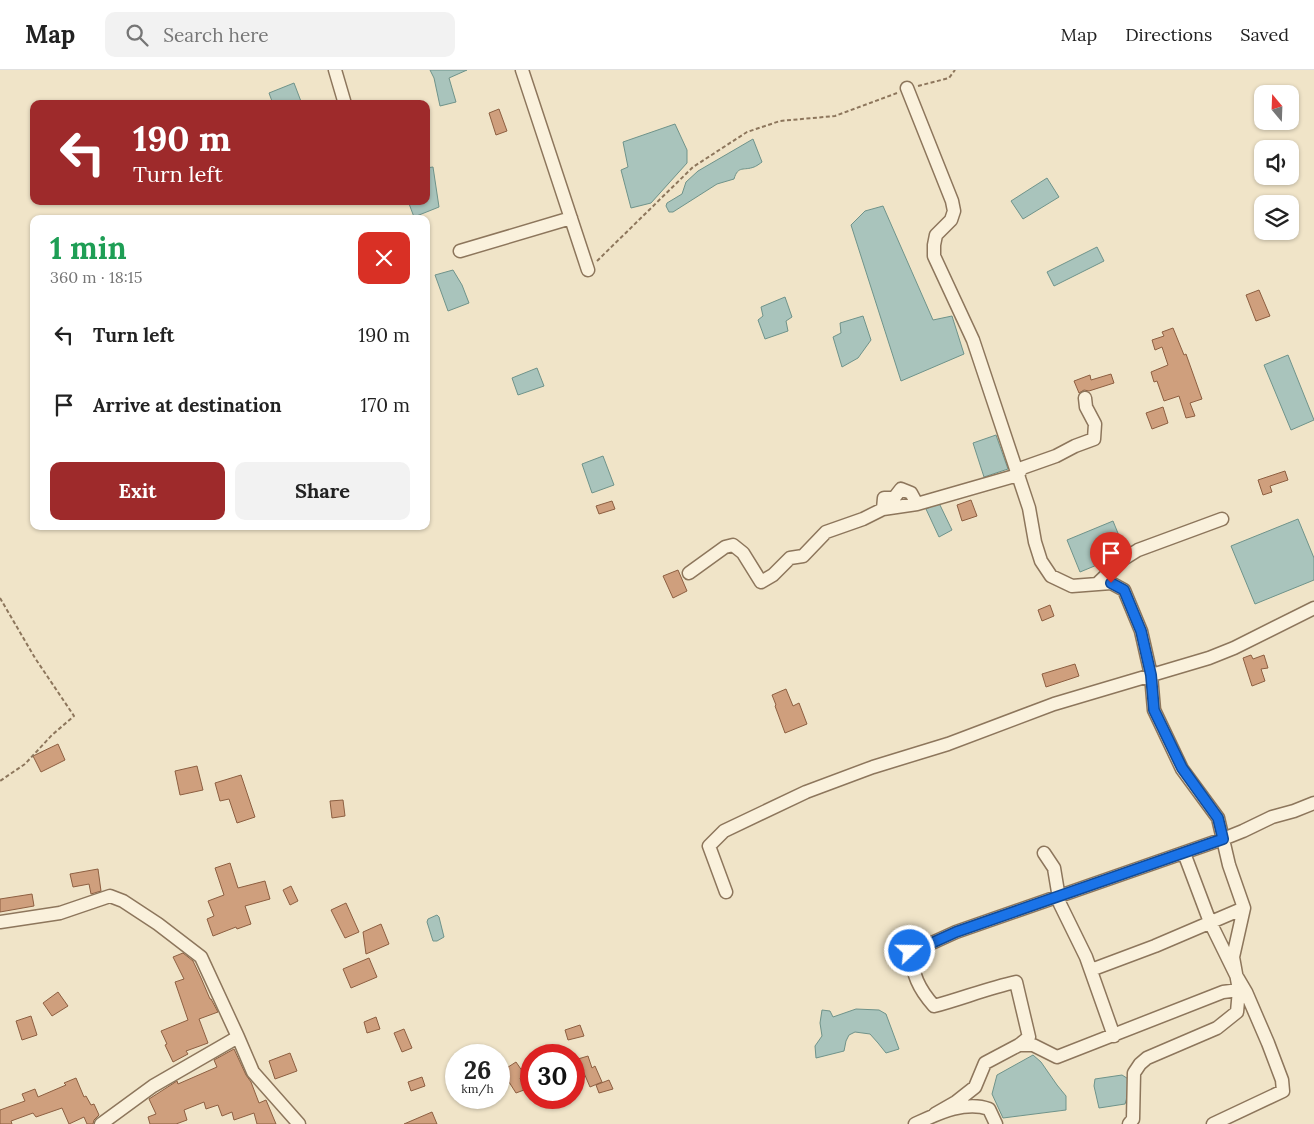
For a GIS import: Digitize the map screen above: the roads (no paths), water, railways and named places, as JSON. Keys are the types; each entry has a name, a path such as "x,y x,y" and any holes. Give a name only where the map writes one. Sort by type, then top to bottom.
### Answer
{"street":[{"path":"335,70 344,100"},
{"path":"522,70 588,270"},
{"path":"907,88 952,201 954,211 952,220 936,234 934,256 973,340 1029,508 1035,542 1041,561 1051,576 1072,586 1111,583 1124,590 1141,631 1151,675 1154,710 1182,768 1218,818 1229,865 1244,908 1233,956 1239,990 1237,1012 1217,1028 1147,1058 1140,1064 1134,1073 1133,1119 1129,1124"},
{"path":"460,251 571,218"},
{"path":"689,573 725,547 733,545 743,553 761,582 773,575 790,558 803,556 826,532 863,519 883,509 917,504 1018,474 1022,468 1056,456 1094,439 1095,424 1086,407 1085,398"},
{"path":"1098,584 1122,560 1138,550 1222,519"},
{"path":"726,892 709,846 724,831 806,792 873,767 948,744 1054,704 1209,658 1234,648 1314,608"},
{"path":"915,1124 956,1102 975,1086 984,1062 1019,1045 1029,1037 1016,982 934,1006 923,994 912,969 910,951 956,932 1223,839 1272,817 1314,803"},
{"path":"1184,852 1210,922 1246,992 1282,1080 1283,1091 1213,1124"},
{"path":"1044,853 1054,868 1060,904 1086,956 1114,1036"},
{"path":"0,922 60,913 110,896 123,901 158,924 201,957 253,1072 299,1124"},
{"path":"1091,970 1155,946 1244,908"},
{"path":"1019,1045 1033,1045 1057,1057 1223,992 1239,990"},
{"path":"100,1124 154,1086 238,1037"},
{"path":"935,1114 968,1105 979,1106 988,1110 996,1124"}],"water":[{"path":"430,70 467,70 449,78 456,102 440,106 434,78"},
{"path":"294,83 300,100 272,100 269,93"},
{"path":"675,124 687,150 687,163 651,203 631,208 621,170 628,167 623,142"},
{"path":"753,139 762,162 755,167 739,170 734,179 717,184 673,212 669,212 666,206 667,203 682,194 686,182 698,171"},
{"path":"430,167 433,167 439,207 419,215 413,215 410,205 430,205"},
{"path":"1047,178 1059,197 1023,219 1011,201"},
{"path":"883,206 933,320 952,316 964,354 901,381 851,225 865,211"},
{"path":"1097,247 1104,261 1054,286 1047,272"},
{"path":"453,270 462,285 469,303 448,311 435,275"},
{"path":"785,297 792,317 786,321 788,331 765,339 758,320 763,316 761,307"},
{"path":"863,316 871,340 858,358 842,367 833,337 841,333 840,323"},
{"path":"1288,355 1314,420 1291,430 1264,365"},
{"path":"537,368 544,386 518,395 512,378"},
{"path":"996,435 1008,469 984,477 973,443"},
{"path":"603,456 614,485 592,493 582,464"},
{"path":"939,503 952,530 939,537 926,509"},
{"path":"1298,519 1314,558 1314,580 1255,604 1231,546"},
{"path":"1113,521 1126,553 1080,572 1067,540"},
{"path":"437,915 444,937 433,941 427,922 428,919"},
{"path":"856,1009 879,1010 886,1014 899,1049 886,1053 870,1034 855,1032 849,1035 844,1051 816,1058 815,1046 822,1036 820,1023 822,1010 830,1011 833,1017"},
{"path":"1033,1055 1041,1062 1066,1096 1066,1110 1003,1118 992,1094 997,1075"},
{"path":"1122,1075 1130,1080 1130,1088 1125,1104 1099,1108 1094,1086 1095,1079"}]}
